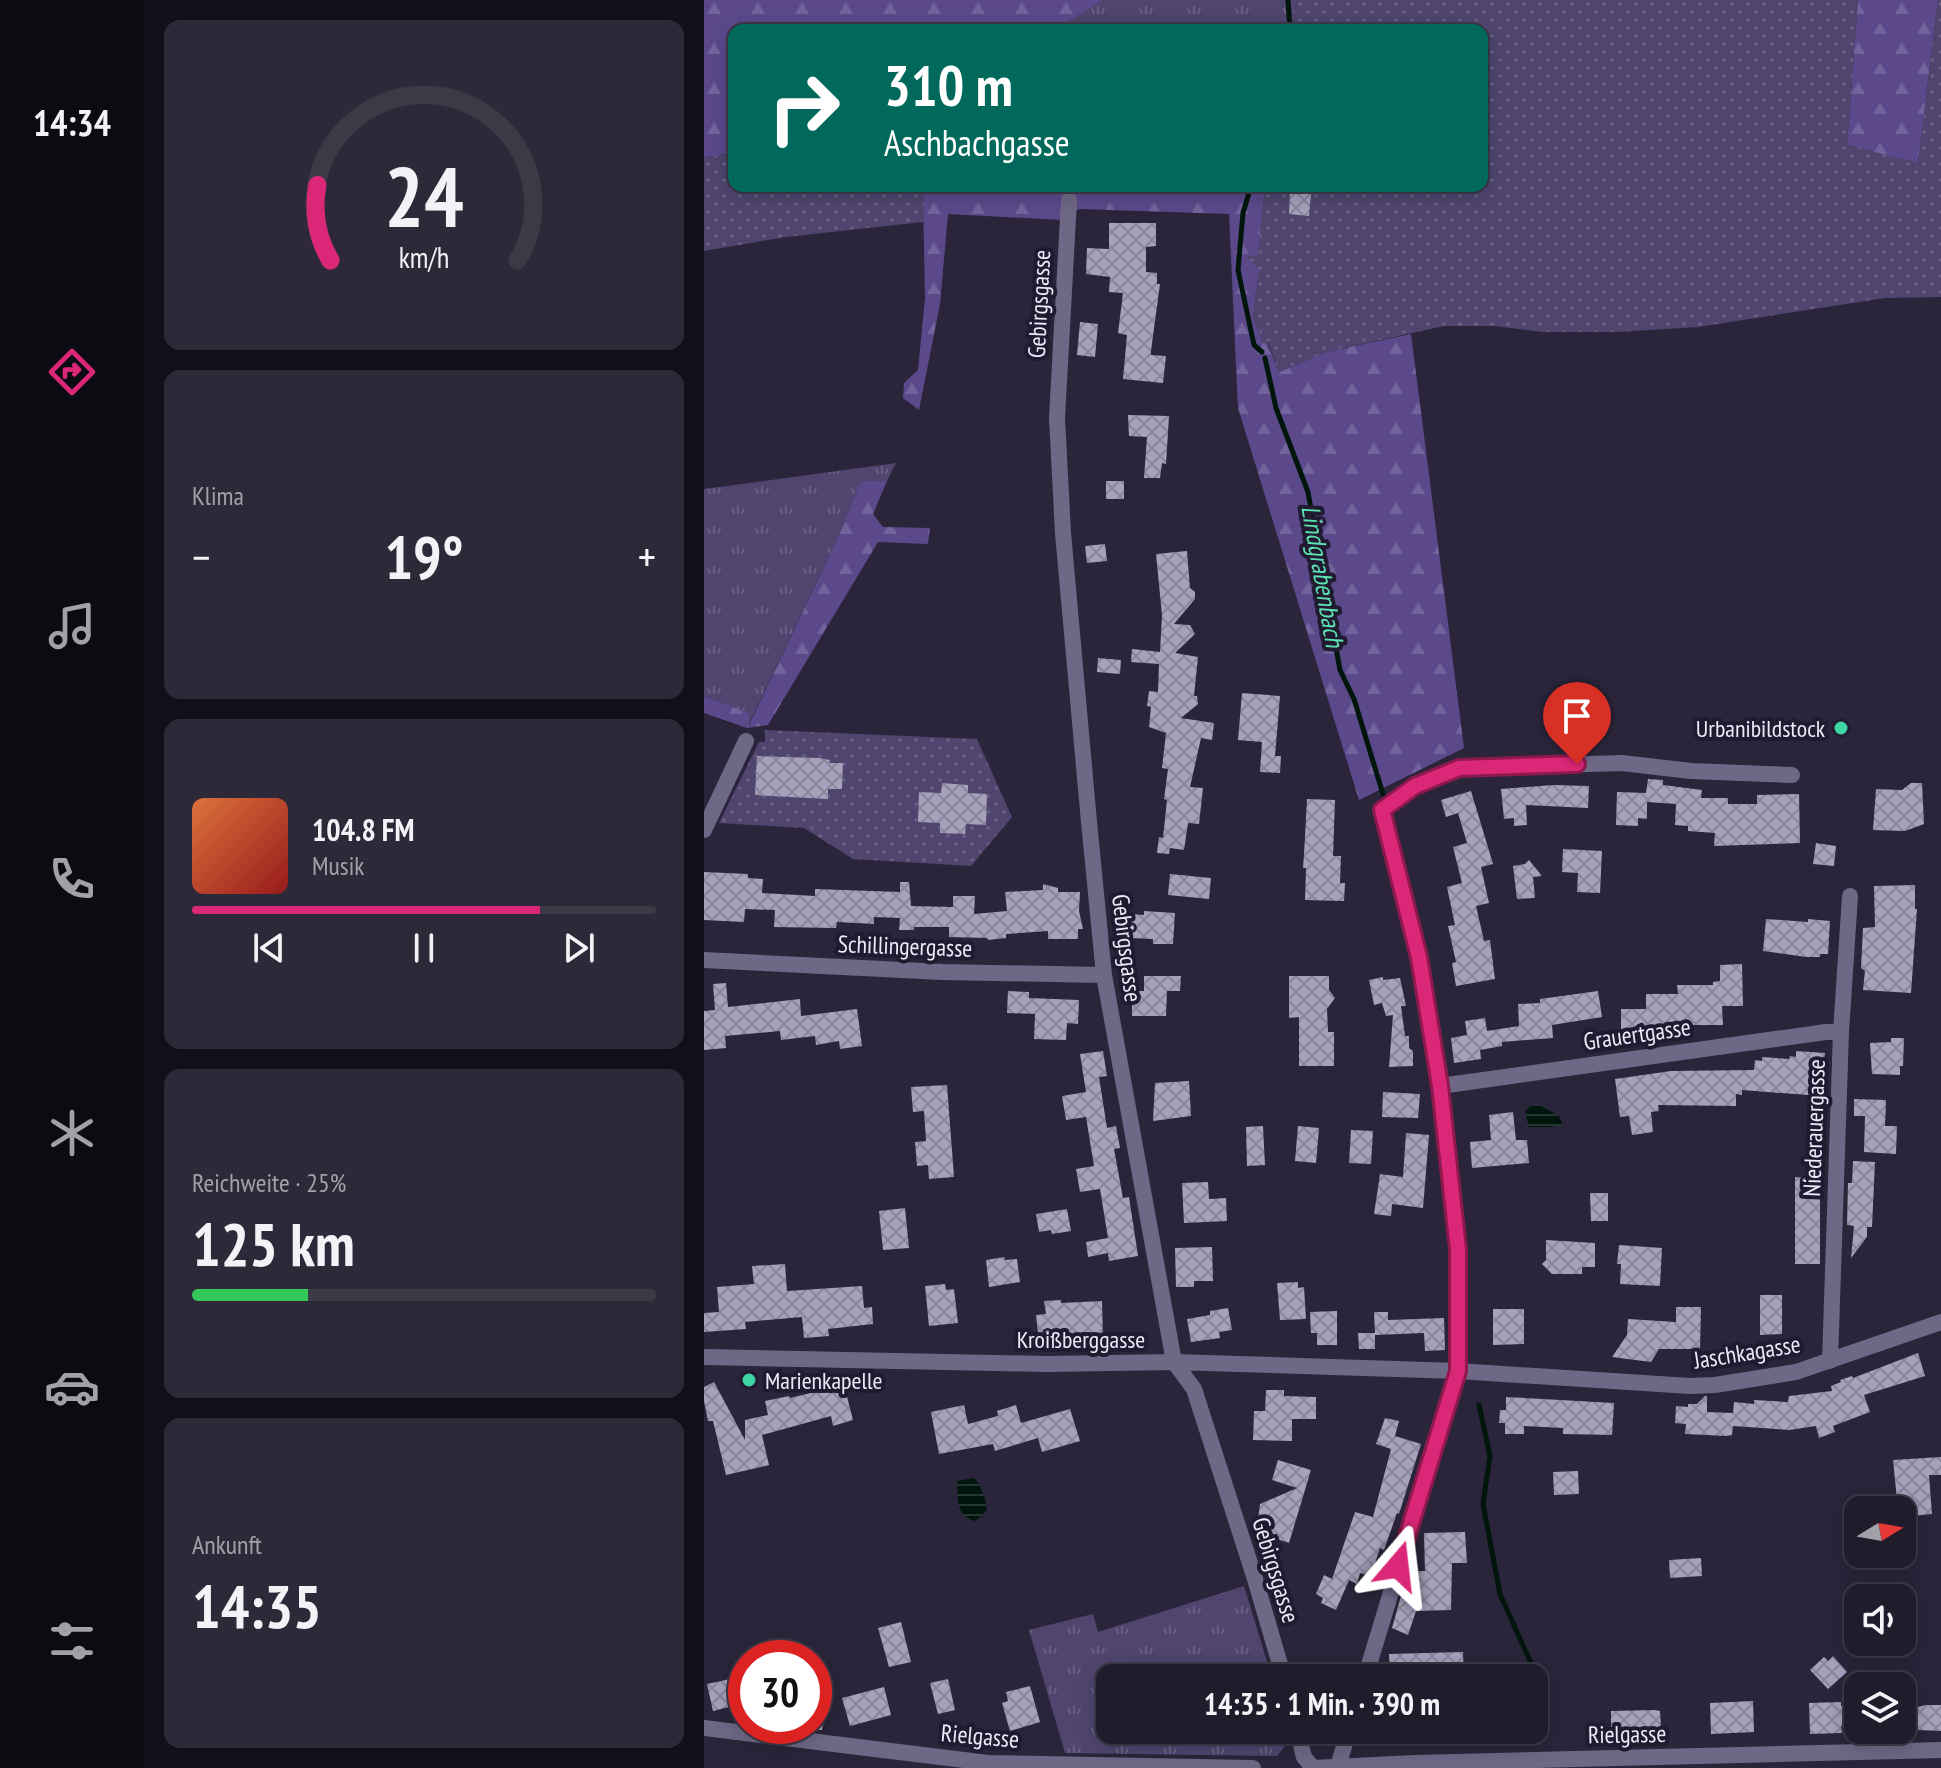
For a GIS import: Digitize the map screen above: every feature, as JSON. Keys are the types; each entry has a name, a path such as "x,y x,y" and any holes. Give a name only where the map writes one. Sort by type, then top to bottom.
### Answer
{"street":[{"name":"Gebirgsgasse","path":"1069,200 1057,418 1063,533 1104,975 1174,1362 1194,1389 1280,1664"},
{"path":"704,830 746,741"},
{"path":"1369,1664 1458,1371 1458,1249 1440,1086 1419,957 1382,810 1415,786 1459,768 1622,763 1704,772 1792,775"},
{"name":"Niederauergasse","path":"1830,1361 1841,1032 1850,896"},
{"name":"Schillingergasse","path":"704,960 942,972 1104,975"},
{"name":"Grauertgasse","path":"1440,1086 1841,1032"},
{"name":"Jaschkagasse","path":"1458,1371 1715,1385 1796,1372 1941,1322"},
{"name":"Kroißberggasse","path":"704,1357 1047,1364 1174,1362 1458,1371"},
{"name":"Rielgasse","path":"704,1728 988,1763 1253,1768"},
{"path":"1301,1744 1304,1757 1313,1768"},
{"path":"1338,1766 1345,1744"},
{"name":"Rielgasse","path":"1313,1768 1551,1764 1941,1750"}],"green space":[{"path":"704,0 1104,0 1065,24 728,24 728,153 704,158"},
{"path":"1104,0 1297,0 1293,24 1065,24"},
{"path":"1297,0 1858,0 1847,145 1918,163 1938,0 1941,0 1941,297 1885,298 1698,327 1617,332 1543,332 1495,326 1444,326 1326,352 1279,372 1268,342 1263,343 1253,315 1259,270 1247,256 1258,255 1264,192 1488,192 1488,24 1293,24"},
{"path":"1858,0 1938,0 1918,164 1847,145"},
{"path":"728,153 728,192 925,192 923,222 786,237 704,251 704,158"},
{"path":"924,192 1264,192 1258,256 1248,256 1259,270 1253,316 1279,372 1326,352 1411,334 1464,748 1359,800 1238,408 1229,214 1079,209 1061,220 948,214 940,304 919,410 903,398 904,383 918,370 925,298"},
{"path":"896,463 887,481 861,481 834,546 747,728 748,713 704,696 704,489"},
{"path":"861,481 887,481 873,514 883,527 930,528 928,544 878,542 768,725 747,728 704,713 704,696 749,713 749,725 834,546"},
{"path":"765,730 977,739 1012,817 971,866 853,859 804,828 719,823 759,742 765,742"},
{"path":"1244,1586 1268,1664 1096,1664 1096,1744 1287,1744 1277,1756 1065,1753 1029,1630 1093,1614 1098,1632"}],"shaded area":[{"path":"1539,1105 1559,1116 1563,1125 1529,1127 1525,1112 1530,1106"},
{"path":"974,1478 987,1507 975,1521 961,1510 957,1481"}],"building":[{"path":"1290,192 1311,194 1309,216 1289,214"},
{"path":"1109,223 1156,223 1156,246 1146,247 1146,272 1157,273 1157,284 1160,284 1151,355 1166,356 1163,383 1123,379 1127,335 1118,333 1123,293 1109,292 1110,277 1086,274 1087,248 1109,249"},
{"path":"1080,322 1098,324 1095,357 1077,355"},
{"path":"1128,415 1169,416 1166,464 1162,463 1160,478 1144,478 1147,437 1129,436"},
{"path":"1106,481 1124,481 1124,499 1106,499"},
{"path":"1105,544 1107,561 1087,563 1085,546"},
{"path":"1187,551 1190,588 1195,592 1195,599 1174,624 1190,625 1195,634 1175,653 1198,657 1194,696 1197,696 1198,704 1181,718 1214,723 1212,740 1201,738 1190,787 1203,788 1199,824 1188,823 1184,850 1170,848 1169,854 1157,853 1159,837 1163,838 1167,800 1164,799 1168,769 1162,768 1166,733 1149,727 1151,707 1147,706 1149,691 1158,692 1159,664 1131,662 1132,649 1160,652 1162,615 1156,554"},
{"path":"1098,658 1121,660 1120,674 1097,672"},
{"path":"1242,693 1280,696 1275,756 1281,756 1280,773 1260,772 1262,742 1238,740"},
{"path":"757,756 819,758 830,760 829,763 843,763 842,789 828,789 828,799 755,795"},
{"path":"1648,779 1663,780 1663,785 1702,790 1701,798 1728,798 1728,804 1757,804 1757,795 1799,794 1800,843 1714,846 1715,833 1688,831 1688,826 1675,825 1676,804 1647,802 1647,819 1638,818 1638,826 1616,825 1617,792 1646,793"},
{"path":"942,783 968,785 968,793 987,794 986,825 966,824 965,834 940,833 940,823 918,822 919,792 941,793"},
{"path":"1911,783 1922,783 1924,824 1905,831 1873,830 1876,789 1902,790"},
{"path":"1589,786 1588,808 1526,805 1527,825 1514,826 1514,818 1504,819 1501,789"},
{"path":"1471,791 1493,864 1481,867 1489,903 1476,906 1484,941 1490,940 1495,979 1456,986 1452,963 1456,962 1448,926 1455,925 1447,887 1462,883 1453,847 1467,843 1458,813 1446,817 1441,800"},
{"path":"1307,799 1335,800 1333,856 1341,856 1340,883 1345,883 1344,901 1305,900 1306,868 1303,868"},
{"path":"1816,843 1836,846 1834,866 1813,864"},
{"path":"1563,849 1602,851 1600,893 1577,892 1578,873 1562,872"},
{"path":"1529,860 1542,876 1533,877 1535,898 1517,899 1513,866"},
{"path":"704,872 748,874 748,878 763,879 762,893 815,896 815,889 900,892 900,882 909,882 911,906 953,907 953,896 975,896 974,914 1007,911 1005,892 1043,890 1043,884 1058,888 1058,892 1080,892 1079,911 1083,929 1078,929 1078,939 1048,939 1048,931 1006,934 1006,938 988,940 949,937 949,927 899,930 900,918 874,917 874,924 837,922 836,928 774,927 775,910 745,909 744,922 704,920"},
{"path":"1170,874 1211,878 1209,899 1168,895"},
{"path":"1915,885 1917,909 1911,993 1863,990 1863,928 1875,927 1874,886"},
{"path":"1144,911 1175,913 1173,944 1153,944 1153,939 1130,938 1132,914 1144,915"},
{"path":"1766,919 1830,921 1828,954 1806,957 1763,951"},
{"path":"1742,964 1743,1006 1722,1006 1723,1025 1664,1025 1664,1032 1621,1033 1621,1009 1646,1009 1646,994 1678,994 1677,985 1713,985 1713,982 1720,981 1720,965"},
{"path":"1144,976 1181,976 1180,991 1167,991 1166,1016 1132,1016 1132,1003 1138,1003 1136,991 1144,991"},
{"path":"1289,976 1329,976 1329,990 1335,998 1327,1009 1328,1032 1334,1032 1334,1066 1299,1066 1299,1017 1289,1018"},
{"path":"1383,977 1383,980 1400,978 1406,1006 1401,1006 1405,1036 1409,1036 1409,1048 1413,1051 1413,1066 1389,1067 1393,1015 1386,1016 1382,1003 1374,1005 1369,980"},
{"path":"726,983 728,1007 800,999 801,1016 857,1009 862,1046 840,1049 839,1041 816,1045 815,1036 781,1040 780,1031 725,1036 726,1048 704,1050 704,1011 715,1010 713,984"},
{"path":"1008,991 1029,992 1029,998 1079,1000 1078,1024 1067,1023 1066,1040 1034,1039 1035,1014 1007,1013"},
{"path":"1598,991 1602,1017 1552,1025 1553,1038 1502,1042 1502,1046 1480,1050 1481,1059 1454,1063 1451,1038 1467,1035 1465,1021 1485,1018 1487,1031 1519,1026 1518,1004 1540,1003 1540,999"},
{"path":"1891,1038 1904,1038 1900,1075 1872,1074 1870,1043 1891,1042"},
{"path":"1103,1051 1107,1076 1099,1077 1107,1128 1116,1126 1120,1148 1114,1149 1123,1198 1129,1197 1138,1256 1109,1261 1108,1253 1088,1257 1086,1242 1108,1238 1100,1189 1080,1192 1076,1169 1094,1166 1086,1117 1066,1120 1062,1096 1086,1092 1080,1054"},
{"path":"1796,1051 1825,1053 1821,1096 1742,1090 1742,1095 1736,1094 1736,1106 1658,1105 1659,1111 1651,1112 1653,1132 1632,1135 1629,1116 1620,1117 1615,1079 1671,1071 1754,1070 1755,1060 1762,1061 1762,1057 1789,1059 1790,1056 1796,1057"},
{"path":"1189,1081 1191,1116 1153,1121 1155,1083"},
{"path":"947,1085 954,1177 929,1179 928,1165 917,1166 915,1142 926,1141 924,1111 913,1112 911,1087"},
{"path":"1383,1092 1420,1094 1418,1118 1382,1117"},
{"path":"1854,1099 1886,1100 1885,1126 1897,1126 1896,1154 1864,1152 1865,1116 1854,1116"},
{"path":"1513,1112 1516,1140 1527,1140 1529,1163 1472,1168 1470,1142 1491,1140 1489,1115"},
{"path":"1263,1126 1265,1165 1247,1166 1246,1127"},
{"path":"1298,1126 1319,1128 1316,1163 1295,1161"},
{"path":"1351,1130 1373,1131 1371,1164 1349,1163"},
{"path":"1406,1133 1429,1135 1423,1208 1392,1204 1391,1216 1374,1214 1380,1174 1403,1177"},
{"path":"1853,1161 1875,1162 1872,1227 1867,1227 1867,1237 1851,1258 1854,1226 1847,1225 1848,1183 1852,1183"},
{"path":"1795,1177 1814,1178 1814,1184 1820,1184 1820,1264 1795,1264"},
{"path":"1208,1182 1209,1199 1226,1198 1227,1221 1184,1223 1182,1183"},
{"path":"1590,1193 1608,1193 1608,1221 1591,1221"},
{"path":"905,1208 909,1248 883,1250 879,1211"},
{"path":"1067,1209 1071,1231 1052,1234 1051,1230 1039,1232 1036,1214"},
{"path":"1546,1240 1595,1243 1595,1267 1582,1267 1582,1274 1552,1274 1542,1264 1546,1260"},
{"path":"1619,1245 1662,1248 1660,1286 1620,1284 1621,1264 1617,1264"},
{"path":"1212,1247 1213,1281 1194,1281 1194,1287 1176,1287 1175,1248"},
{"path":"1004,1257 1005,1260 1017,1259 1020,1282 989,1287 986,1260"},
{"path":"785,1264 787,1291 862,1286 864,1308 872,1307 873,1324 828,1329 829,1336 804,1338 802,1317 745,1322 746,1329 704,1332 704,1313 719,1312 717,1287 754,1284 752,1266"},
{"path":"1298,1282 1298,1288 1304,1287 1306,1319 1280,1320 1277,1283"},
{"path":"945,1284 946,1290 954,1289 958,1323 929,1326 925,1286"},
{"path":"1760,1295 1782,1295 1782,1334 1760,1335"},
{"path":"1061,1300 1061,1303 1102,1301 1103,1339 1039,1342 1036,1315 1046,1314 1044,1301"},
{"path":"1676,1307 1701,1307 1700,1349 1659,1349 1651,1362 1612,1357 1627,1335 1628,1319 1676,1322"},
{"path":"1228,1308 1232,1330 1219,1332 1220,1338 1191,1342 1187,1319"},
{"path":"1493,1309 1524,1309 1524,1344 1493,1345"},
{"path":"1337,1311 1337,1345 1317,1345 1317,1333 1311,1333 1310,1312"},
{"path":"1374,1312 1388,1312 1388,1320 1444,1318 1445,1350 1425,1351 1424,1333 1375,1335 1375,1349 1359,1349 1358,1333 1375,1333"},
{"path":"1918,1353 1925,1376 1864,1395 1870,1412 1833,1426 1835,1432 1819,1438 1816,1426 1789,1430 1733,1426 1732,1435 1726,1436 1685,1434 1686,1424 1675,1423 1676,1406 1697,1404 1705,1396 1707,1412 1733,1413 1734,1402 1788,1402 1789,1396 1832,1391 1831,1386 1840,1380"},
{"path":"714,1382 745,1440 745,1420 768,1415 765,1401 844,1385 853,1420 833,1426 831,1416 762,1435 769,1465 726,1475 713,1421 708,1421 704,1401 704,1387"},
{"path":"1266,1390 1284,1390 1284,1396 1316,1397 1316,1419 1292,1419 1292,1441 1253,1440 1254,1411 1265,1411"},
{"path":"1506,1397 1614,1403 1612,1435 1563,1434 1563,1428 1524,1426 1524,1434 1505,1434 1505,1423 1499,1423 1500,1410 1506,1410"},
{"path":"964,1405 968,1424 998,1416 997,1411 1016,1405 1021,1423 1070,1409 1080,1441 1042,1452 1038,1438 995,1451 993,1444 939,1454 931,1412"},
{"path":"1385,1418 1399,1421 1395,1436 1421,1444 1399,1514 1384,1550 1380,1548 1371,1576 1360,1573 1357,1584 1349,1580 1336,1610 1321,1603 1323,1598 1316,1594 1324,1575 1332,1579 1355,1512 1373,1517 1391,1449 1376,1444"},
{"path":"1941,1457 1941,1475 1929,1475 1932,1514 1916,1516 1916,1496 1897,1496 1893,1460"},
{"path":"1278,1460 1311,1470 1289,1543 1268,1536 1269,1532 1257,1527 1260,1504 1297,1488 1272,1480"},
{"path":"1578,1471 1579,1494 1554,1495 1553,1472"},
{"path":"1465,1532 1467,1563 1452,1563 1451,1610 1416,1611 1408,1635 1392,1628 1401,1596 1414,1596 1414,1571 1425,1571 1424,1533"},
{"path":"1701,1558 1702,1576 1670,1578 1669,1560"},
{"path":"901,1622 911,1662 889,1667 878,1628"},
{"path":"1463,1652 1463,1664 1389,1664 1389,1654"},
{"path":"1833,1656 1847,1672 1828,1689 1810,1670 1824,1657 1828,1661"},
{"path":"948,1679 955,1710 938,1714 930,1683"},
{"path":"728,1680 728,1707 713,1711 707,1684"},
{"path":"1030,1686 1040,1722 1010,1731 1002,1703 1008,1701 1006,1692"},
{"path":"884,1687 891,1715 850,1726 842,1698"},
{"path":"1753,1701 1754,1732 1711,1734 1710,1703"},
{"path":"1841,1702 1844,1706 1842,1733 1810,1734 1809,1703"},
{"path":"1941,1705 1941,1731 1918,1730 1918,1707"},
{"path":"1611,1711 1660,1711 1661,1728 1656,1728 1656,1734 1611,1736"}],"waterway":[{"name":"Lindgrabenbach","path":"1288,0 1290,24"},
{"name":"Lindgrabenbach","path":"1249,192 1243,213 1238,270 1254,345 1262,352"},
{"name":"Lindgrabenbach","path":"1265,358 1276,408 1308,492 1340,670 1354,699 1383,794"},
{"name":"Lindgrabenbach","path":"1479,1405 1490,1456 1483,1504 1500,1594 1531,1664"}],"place":[{"name":"Urbanibildstock","path":"1841,728"},
{"name":"Marienkapelle","path":"749,1380"}],"route":[{"path":"1398,1566 1458,1371 1458,1249 1440,1086 1419,957 1382,810 1415,786 1459,768 1577,764"}]}
